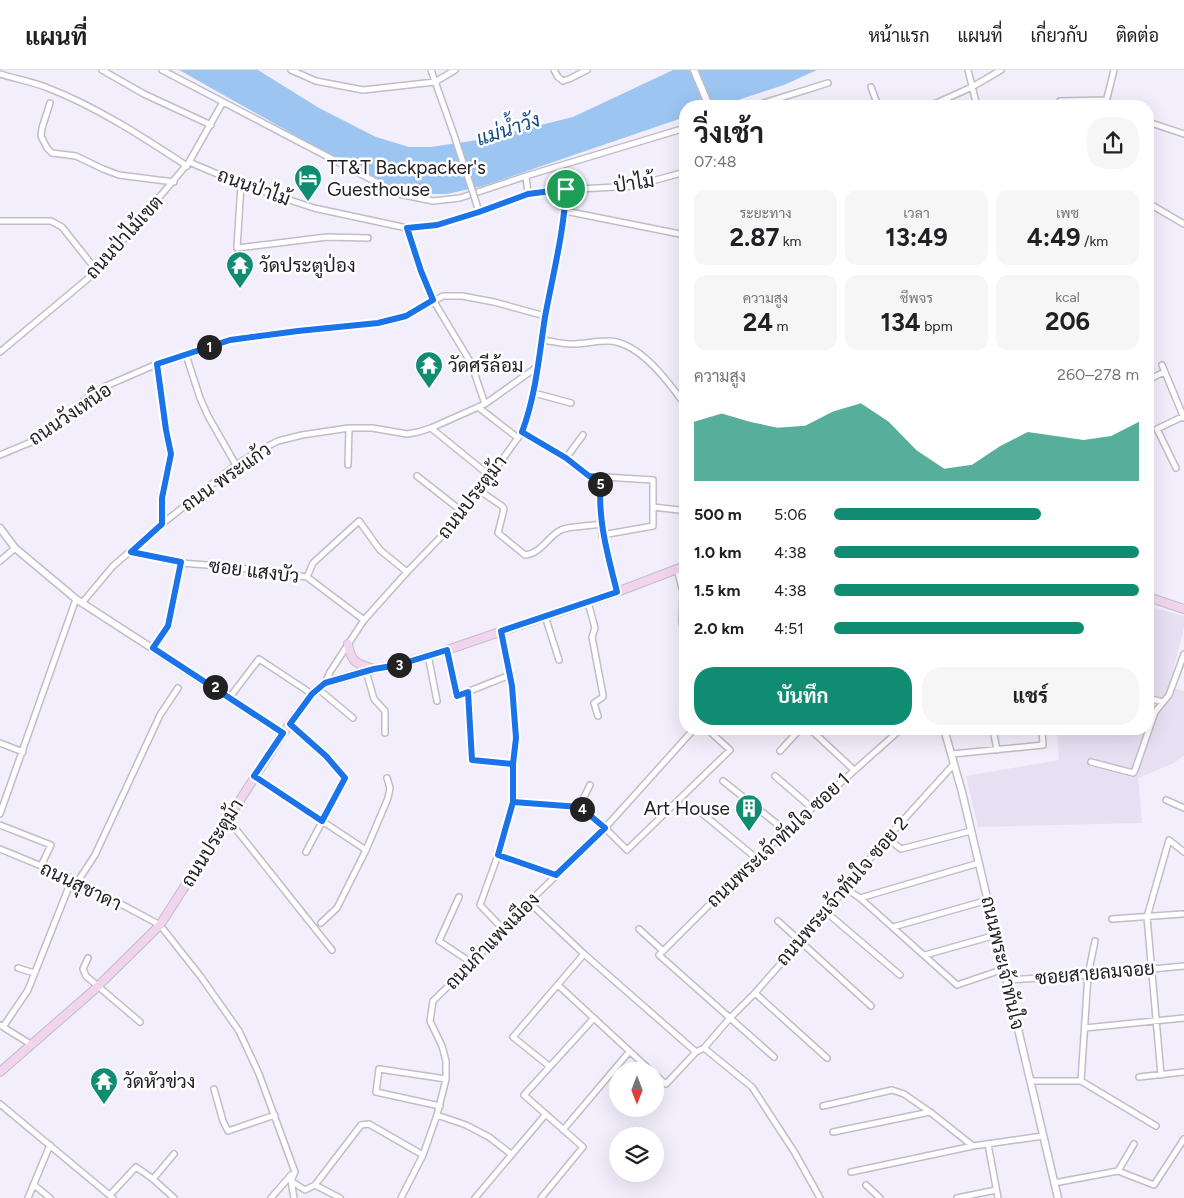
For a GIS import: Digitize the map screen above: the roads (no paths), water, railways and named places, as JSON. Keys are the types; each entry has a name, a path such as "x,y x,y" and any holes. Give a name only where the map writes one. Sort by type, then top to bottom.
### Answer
{"main road":[{"path":"325,683 370,670 398,665 447,650 679,569"},
{"path":"1154,598 1184,609"},
{"path":"348,644 350,656 354,661 370,670"},
{"name":"ถนนประตูม้า","path":"0,1072 97,987 160,925 283,733 314,691 325,683"}],"street":[{"path":"102,70 144,94 211,125"},
{"path":"162,70 398,194 433,201 460,198 679,130"},
{"path":"291,70 316,81 363,90 435,82 455,70"},
{"path":"432,70 479,212"},
{"path":"554,70 563,81 587,70"},
{"path":"694,70 706,100"},
{"path":"968,70 975,100"},
{"path":"943,100 972,87 1001,70"},
{"path":"1060,100 1107,100 1114,70"},
{"name":"ถนนป่าไม้","path":"0,74 48,88 88,107 128,128 188,164 314,208 407,228"},
{"path":"773,100 828,83"},
{"path":"871,87 876,100"},
{"path":"50,102 41,136 52,153 76,156 119,175 174,182"},
{"name":"ถนนป่าไม้เขต","path":"0,352 97,271 188,164 223,102"},
{"path":"1154,124 1184,134"},
{"name":"ป่าไม้","path":"407,228 437,225 528,194 566,189 634,186 679,174"},
{"path":"526,176 528,194"},
{"path":"241,184 237,248 327,237 368,238"},
{"name":"ถนนประตูม้า","path":"325,683 330,672 364,620 464,513 522,432 534,393 565,211 566,189"},
{"path":"1154,206 1184,224"},
{"path":"565,211 679,234"},
{"path":"0,221 51,221 62,227 97,271"},
{"path":"407,228 433,300 471,363 486,404"},
{"name":"ถนนวังเหนือ","path":"0,455 41,438 54,429 87,398 106,386 157,364 230,340 378,323 406,316 443,296 462,296 494,302 546,316"},
{"path":"542,340 571,344 608,340 619,343 639,353 652,363 679,397"},
{"path":"186,354 200,398 208,416 236,465"},
{"path":"157,364 171,454 162,498 162,524"},
{"path":"1162,366 1184,417 1157,429 1176,468"},
{"name":"ถนน พระแก้ว","path":"82,603 113,566 236,465 258,451 278,441 302,435 349,428 372,428 407,434 431,428 486,404 537,367"},
{"path":"1154,377 1164,372"},
{"path":"534,393 571,403"},
{"path":"478,407 518,438"},
{"path":"348,465 349,428"},
{"path":"431,428 490,476"},
{"path":"522,432 566,458 589,476 653,480 653,526 602,535"},
{"path":"566,458 583,435"},
{"path":"417,476 464,513"},
{"path":"601,477 599,505 602,535 617,592"},
{"path":"480,491 504,509 498,533 525,555 544,546 561,530 601,524"},
{"path":"653,507 679,510"},
{"path":"307,577 313,563 359,522 380,550 407,572"},
{"path":"0,528 15,548 76,599 283,733"},
{"path":"0,561 15,548"},
{"name":"ซอย แสงบัว","path":"131,552 181,562 307,577 364,620"},
{"path":"153,648 168,626 181,562"},
{"path":"0,814 76,599"},
{"path":"588,602 595,628 592,636 603,695 594,703 598,716"},
{"path":"545,616 559,660"},
{"path":"501,631 510,675 516,738 513,764 513,802 498,855 480,905 504,930"},
{"path":"447,650 457,696 510,675"},
{"path":"1154,715 1169,695 1184,654"},
{"path":"428,656 436,701"},
{"path":"230,697 259,659 314,691 353,718"},
{"path":"370,670 374,699 385,711 385,733"},
{"path":"78,882 104,837 160,715 178,688"},
{"path":"468,692 472,760 513,764"},
{"path":"1154,700 1163,702"},
{"path":"290,724 326,756 345,778 306,852"},
{"name":"ถนนกำแพงเมือง","path":"400,1198 423,1155 438,1115 446,1079 446,1061 442,1046 430,1021 433,1002 529,902 605,828 689,735"},
{"path":"513,802 580,807 627,850 730,750 714,735"},
{"path":"780,751 795,735"},
{"path":"816,735 854,770"},
{"name":"ถนนพระเจ้าทันใจ ซอย 1","path":"661,953 756,858 894,735"},
{"name":"ถนนพระเจ้าทันใจ","path":"946,735 972,831 1058,1198"},
{"path":"994,735 997,750"},
{"path":"952,754 1043,745 1042,735"},
{"path":"1091,762 1133,773 1147,735"},
{"path":"0,743 23,752"},
{"name":"ถนนพระเจ้าทันใจ ซอย 2","path":"664,1082 666,1084 696,1052 704,1048 755,993 826,912 887,838 954,764"},
{"path":"254,776 366,850"},
{"path":"775,776 812,808"},
{"path":"321,922 337,908 366,850 388,798 390,788 387,778"},
{"path":"723,781 786,831"},
{"path":"580,807 590,785"},
{"path":"1166,800 1184,808"},
{"path":"698,810 756,858"},
{"path":"227,818 332,950"},
{"path":"0,825 51,845 41,866"},
{"path":"887,838 901,849 972,831"},
{"path":"1160,1075 1147,917 1169,840 1184,852"},
{"name":"ถนนสุชาดา","path":"0,849 72,879 160,925"},
{"path":"498,855 556,875"},
{"path":"860,898 979,863"},
{"path":"32,1045 2,1026 28,990 72,879"},
{"path":"845,888 860,898 957,985 1004,969"},
{"path":"459,897 439,941 472,963"},
{"path":"893,927 988,900"},
{"path":"529,902 584,954 696,1052"},
{"path":"826,912 900,975"},
{"path":"1112,919 1182,914"},
{"path":"778,922 871,1006"},
{"path":"160,925 201,977 239,1031 259,1074 295,1172 291,1181 294,1198"},
{"path":"639,929 661,953 774,1057"},
{"path":"925,956 996,935"},
{"path":"1082,1081 1088,975 1095,941"},
{"path":"549,1066 513,1037 584,954"},
{"path":"88,958 84,963 83,971 97,987 140,1022"},
{"name":"ซอยสายลมจอย","path":"1007,980 1184,966"},
{"path":"18,968 34,973"},
{"path":"558,985 641,1062"},
{"path":"755,993 827,1058"},
{"path":"541,1198 583,1147 524,1095 594,1018"},
{"path":"1085,1028 1184,1018"},
{"path":"704,1048 752,1087 795,1153 820,1198"},
{"path":"563,1130 629,1052"},
{"path":"440,1106 378,1093 375,1091 379,1069 446,1079"},
{"path":"1139,1077 1184,1072"},
{"path":"1030,1081 1082,1081 1156,1126"},
{"path":"214,1089 223,1121 228,1131 275,1115"},
{"path":"823,1106 892,1090 904,1094 973,1146"},
{"path":"0,1104 111,1197 135,1168 139,1168 174,1198"},
{"path":"833,1132 930,1112"},
{"path":"475,1198 546,1114"},
{"path":"438,1115 490,1137 511,1154"},
{"path":"291,1181 305,1190 315,1185 361,1125 369,1124 423,1155"},
{"path":"851,1172 973,1146 1043,1136"},
{"path":"1054,1183 1118,1171 1154,1184 1184,1139"},
{"path":"988,1144 998,1198"},
{"path":"1118,1171 1134,1144"},
{"path":"28,1198 50,1145"},
{"path":"153,1179 174,1154"},
{"path":"271,1198 295,1172"},
{"path":"34,1185 50,1198"},
{"path":"315,1185 340,1198"},
{"path":"866,1185 880,1198"},
{"path":"957,1198 996,1190"}],"water":[{"path":"179,70 258,70 319,108 376,137 409,147 431,147 484,139 573,117 673,70 817,70 784,85 738,100 679,100 679,119 483,186 447,194 427,194 394,187 325,152"}],"place":[{"name":"TT&T Backpacker's Guesthouse","path":"308,202"},
{"name":"วัดประตูป่อง","path":"240,289"},
{"name":"วัดศรีล้อม","path":"429,389"},
{"name":"Art House","path":"749,832"},
{"name":"วัดหัวข่วง","path":"104,1105"}],"water label":[{"name":"แม่น้ำวัง","path":"508,129"}]}
